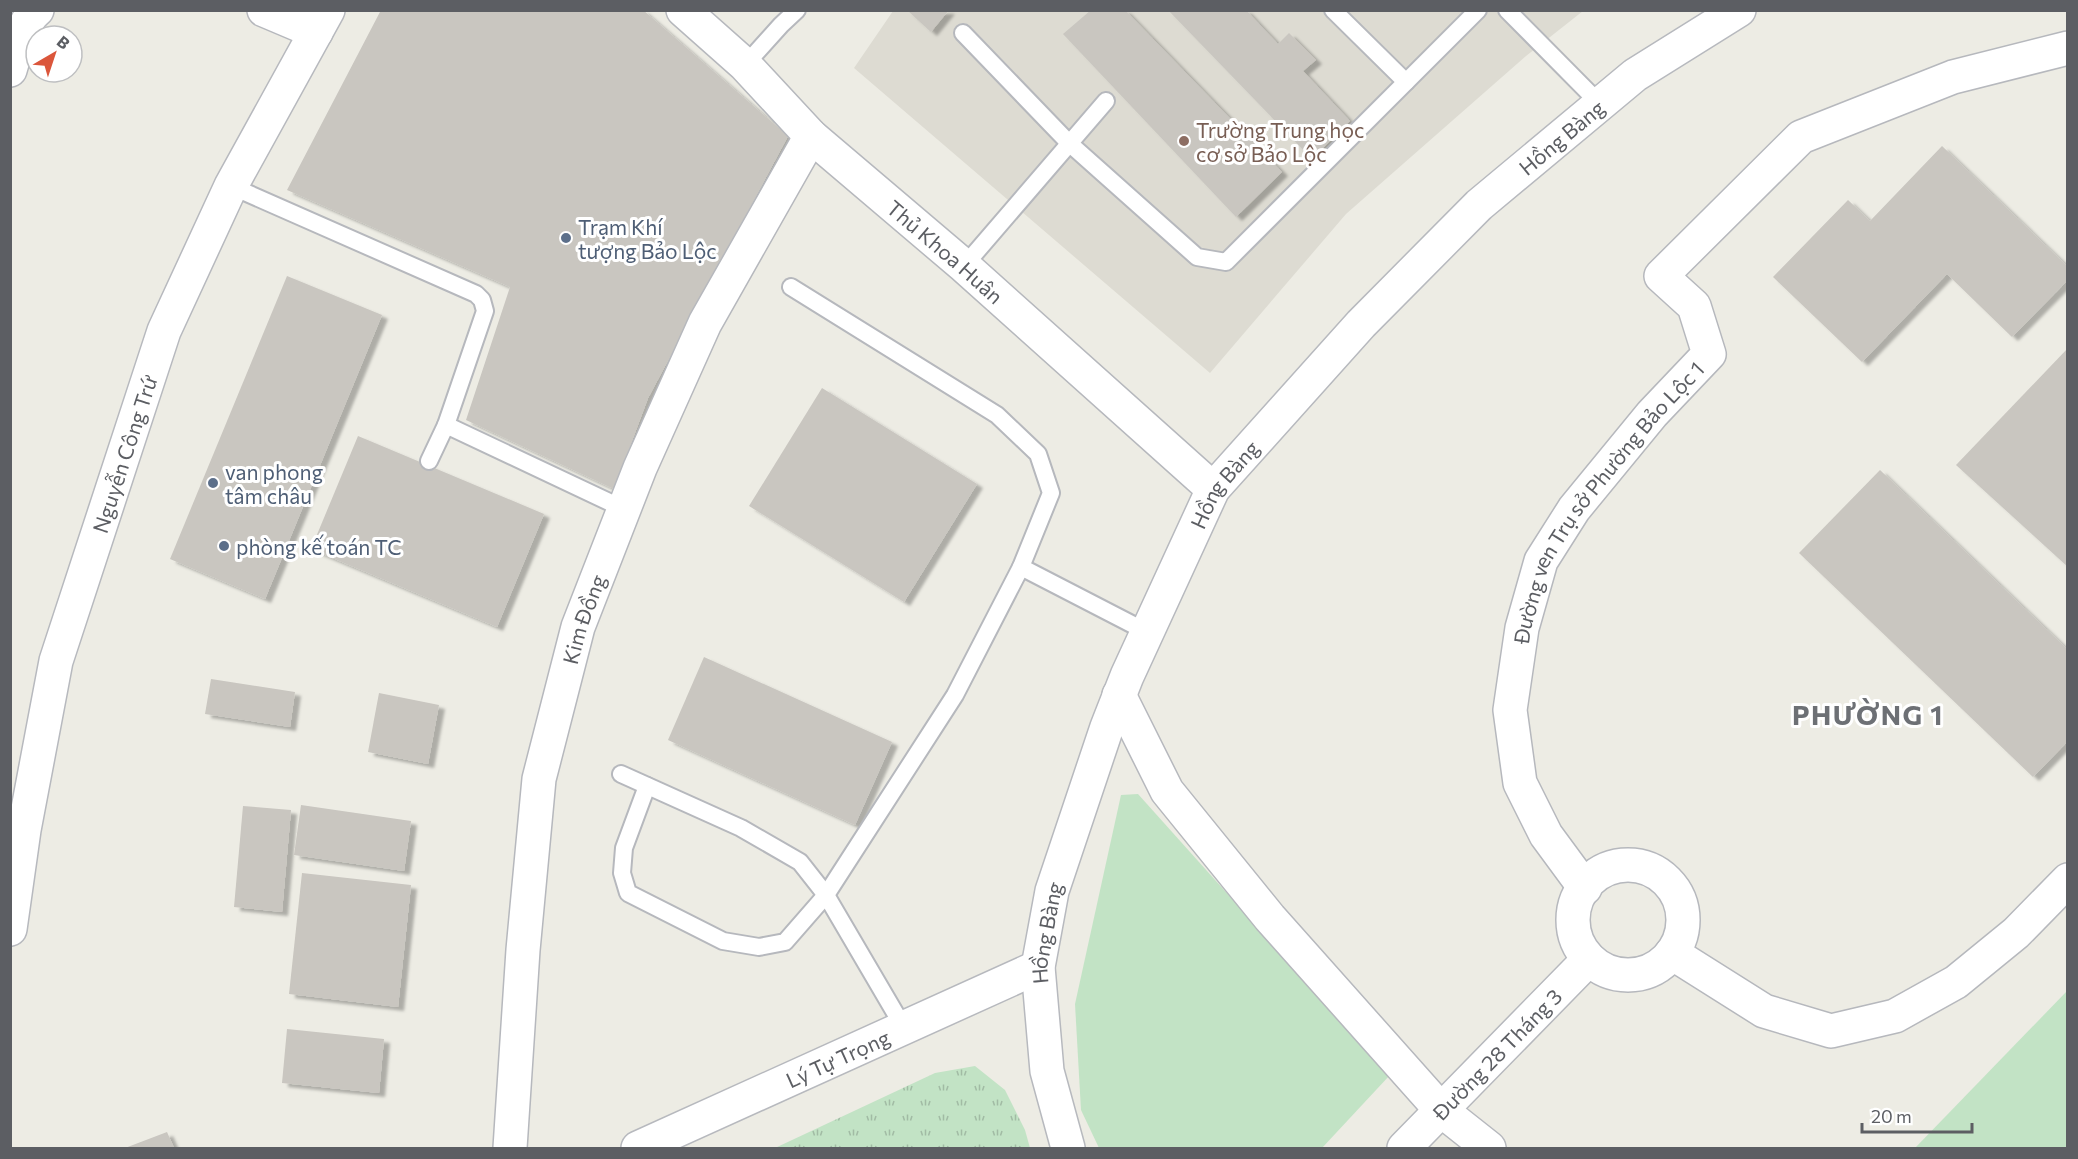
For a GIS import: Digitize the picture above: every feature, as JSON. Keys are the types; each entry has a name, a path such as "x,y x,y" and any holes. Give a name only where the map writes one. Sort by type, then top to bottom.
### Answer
{"street":[{"path":"10,70 31,15 37,10"},
{"path":"264,10 322,21"},
{"name":"Thủ Khoa Huân","path":"683,10 745,65 811,136 964,266 1213,489"},
{"name":"Hồng Bàng","path":"1068,1149 1047,1071 1038,967 1052,891 1119,695 1213,489 1361,324 1479,205 1635,75 1739,10"},
{"name":"Nguyễn Công Trứ","path":"10,929 24,830 56,661 164,331 231,186 322,21"},
{"name":"Đường ven Trụ sở Phường Bảo Lộc 1","path":"1585,888 1546,835 1520,783 1510,711 1522,628 1541,561 1574,509 1652,414 1709,354 1694,306 1661,276 1802,136 1953,77 2067,48"},
{"name":"Kim Đồng","path":"510,1149 523,950 539,779 578,627 640,468 705,323 811,136"},
{"path":"1119,695 1167,791 1270,918 1442,1110 1489,1149"},
{"path":"1624,865 1641,867 1657,874 1671,886 1680,902 1684,920 1680,939 1672,953 1658,967 1641,974 1622,975 1604,970 1589,959 1579,944 1574,927 1574,909 1592,879 1606,870 1624,865"},
{"path":"1672,953 1764,1011 1831,1031 1895,1016 1956,982 2016,933 2067,880"},
{"name":"Đường 28 Tháng 3","path":"1404,1149 1589,959"},
{"name":"Lý Tự Trọng","path":"638,1149 1038,967"}],"lane":[{"path":"745,65 780,25 798,10"},
{"path":"1333,10 1406,82"},
{"path":"963,33 1069,143 1197,257 1226,262 1478,10"},
{"path":"1507,10 1600,104"},
{"path":"964,266 1106,101"},
{"path":"231,186 476,294 482,300 485,311 446,425 429,461"},
{"path":"647,786 624,848 622,873 628,893 723,941 759,947 785,942 826,895 955,695 1020,567 1051,493 1038,454 998,415 791,287"},
{"path":"446,425 624,509"},
{"path":"1020,567 1148,632"},
{"path":"621,774 741,828 800,862 826,895 904,1028"}],"shaded area":[{"name":"Trường Trung học cơ sở Bảo Lộc","path":"893,11 1583,11 1526,56 1346,214 1210,373 854,68"}],"green space":[{"path":"1138,794 1390,1075 1322,1148 1099,1148 1081,1110 1075,1004 1121,795"},
{"path":"2067,991 2067,1148 1915,1148"},
{"path":"975,1066 1005,1090 1025,1130 1030,1148 775,1148 935,1073"}],"building":[{"name":"Trạm Khí tượng Bảo Lộc","path":"381,10 643,10 788,136 648,398 614,489 466,420 510,287 287,190"},
{"path":"907,10 949,10 931,32"},
{"path":"1091,10 1125,10 1282,172 1236,217 1063,34"},
{"path":"1168,10 1246,10 1278,44 1289,33 1316,60 1303,71 1350,121 1312,159"},
{"path":"1942,146 2068,267 2068,280 2012,337 1947,274 1862,362 1773,277 1848,200 1870,221"},
{"path":"287,276 382,315 265,599 170,559"},
{"path":"2068,348 2068,567 1956,465"},
{"path":"822,388 977,484 904,602 749,506"},
{"path":"358,436 544,514 497,627 311,549"},
{"path":"1880,470 2068,650 2068,741 2033,777 1799,553"},
{"path":"704,657 892,742 855,825 668,740"},
{"path":"211,679 295,692 290,727 205,714"},
{"path":"379,693 439,705 428,764 368,752"},
{"path":"301,805 411,821 404,871 294,855"},
{"path":"243,806 291,810 282,912 234,907"},
{"path":"302,873 411,885 398,1007 289,994"},
{"path":"287,1029 384,1039 379,1093 282,1083"},
{"path":"167,1132 174,1148 125,1148"}],"place":[{"name":"Trường Trung học cơ sở Bảo Lộc","path":"1184,141"},
{"name":"Trạm Khí tượng Bảo Lộc","path":"566,238"},
{"name":"van phong tâm châu","path":"213,483"},
{"name":"phòng kế toán TC","path":"224,546"}],"district":[{"name":"PHƯỜNG 1","path":"1868,714"}]}
